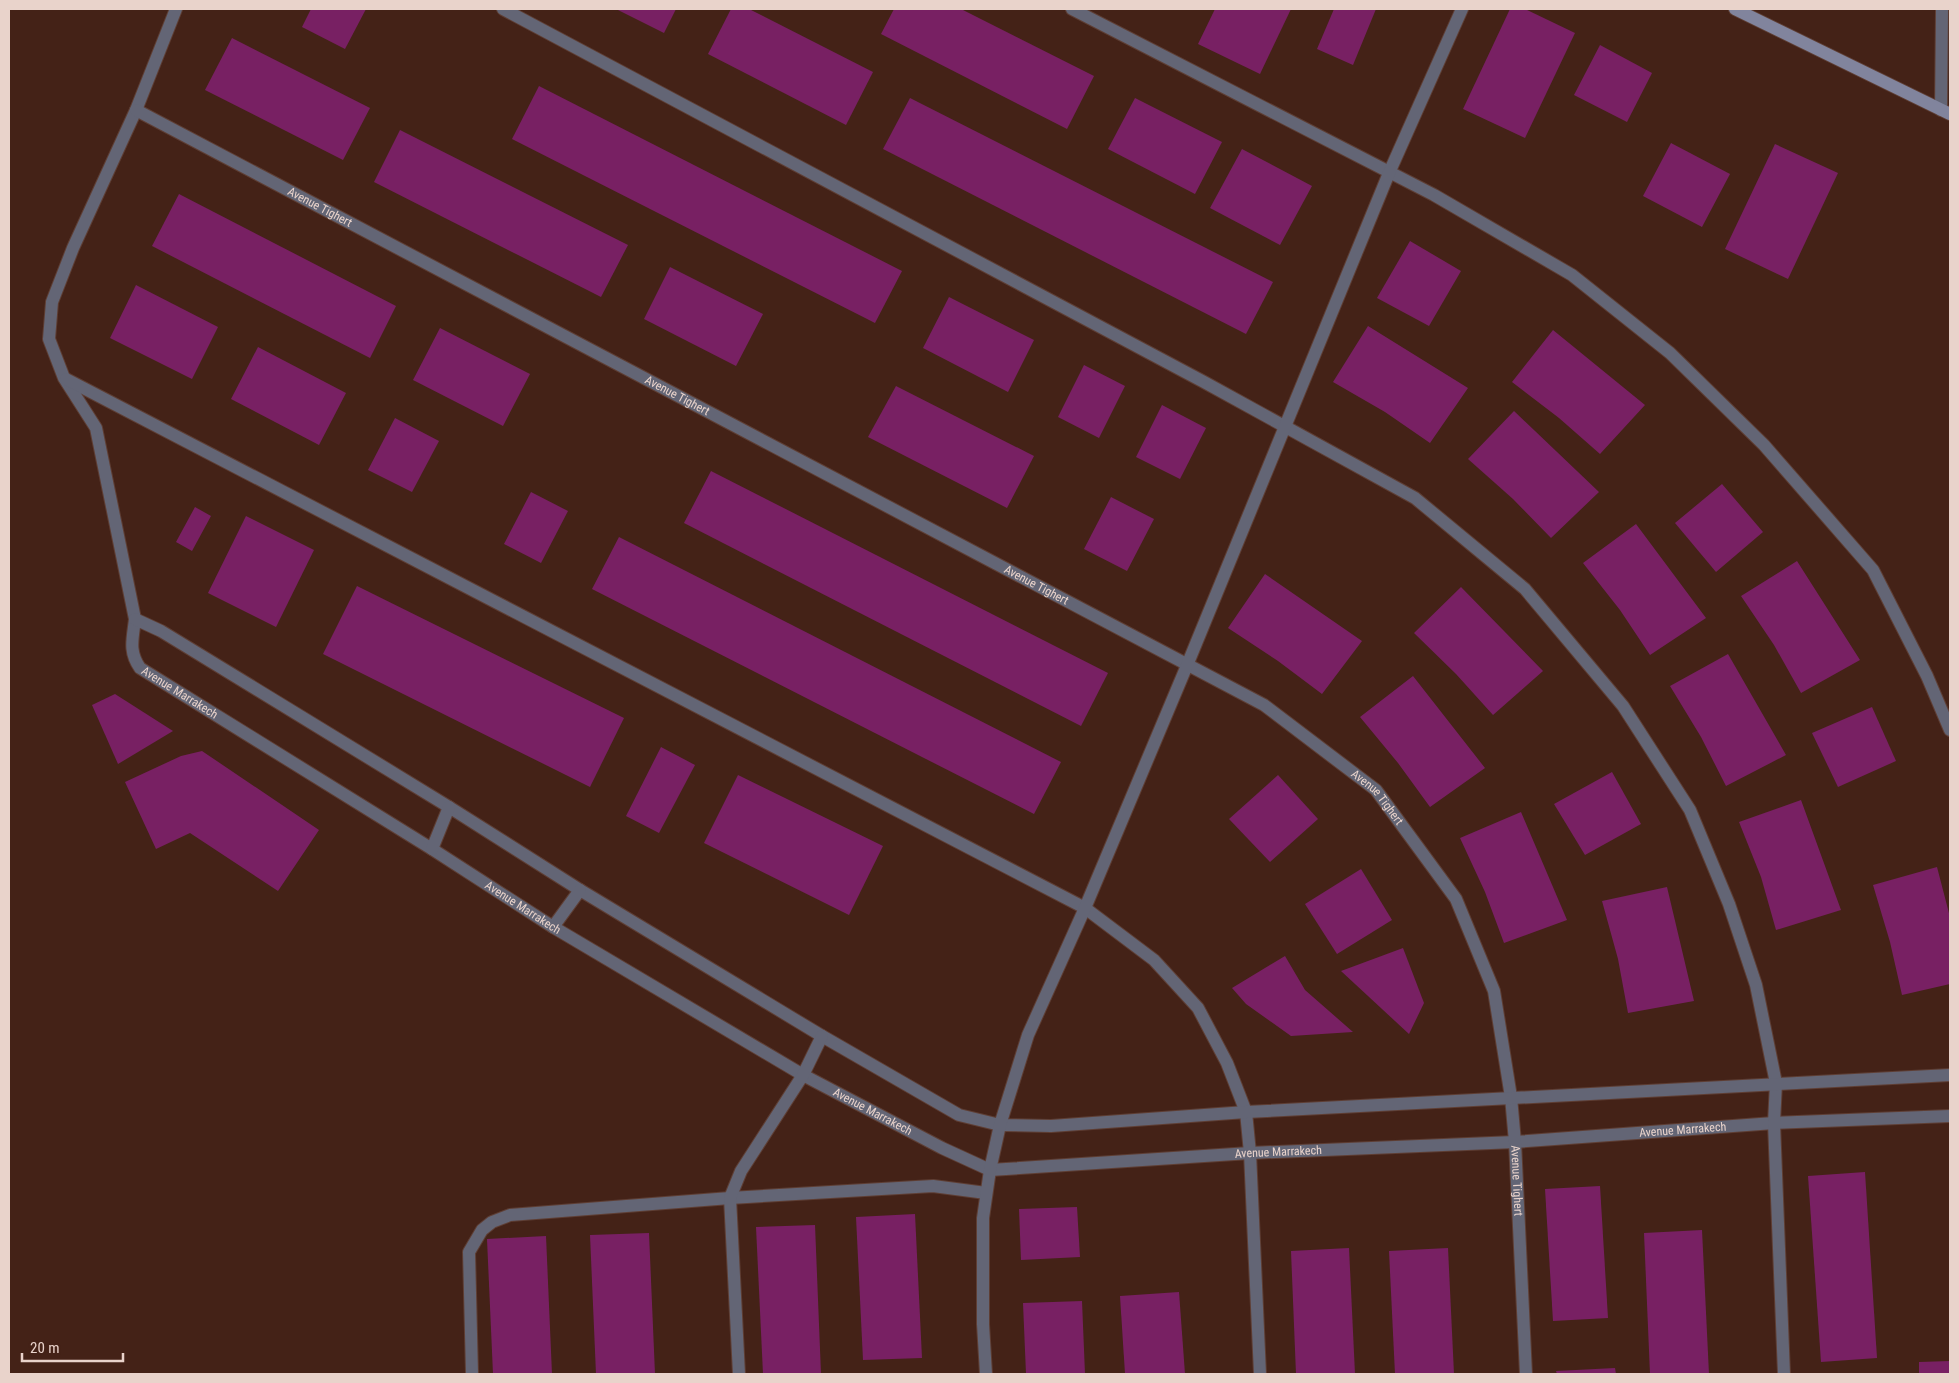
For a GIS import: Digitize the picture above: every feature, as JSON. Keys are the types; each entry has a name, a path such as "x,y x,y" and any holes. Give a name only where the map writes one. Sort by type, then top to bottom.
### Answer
{"street":[{"name":"Avenue Marrakech","path":"176,9 136,110 73,248 52,302 49,339 64,378 96,428 135,619 131,648 140,668 432,849 553,927 803,1075 942,1148 990,1170 1250,1153 1515,1142 1774,1124 1950,1116"},
{"path":"503,9 1285,426 1414,498 1525,589 1623,706 1690,810 1729,904 1756,985 1776,1083 1774,1124 1784,1374"},
{"path":"1072,9 1434,195 1572,275 1670,354 1764,444 1873,570 1926,676 1950,730"},
{"path":"986,1374 982,1324 982,1218 1000,1125 1028,1035 1085,908 1188,663 1389,173 1462,9"},
{"path":"1735,9 1945,112 1942,9"},
{"name":"Avenue Tighert","path":"136,110 1188,663 1264,705 1376,790 1456,899 1494,991 1511,1097 1515,1142 1526,1374"},
{"path":"64,378 1085,908 1154,960 1198,1008 1227,1063 1246,1112 1250,1153 1260,1374"},
{"path":"135,619 161,631 449,807 580,890 822,1036 959,1115 1000,1125 1051,1126 1246,1112 1950,1075"},
{"path":"432,849 449,807"},
{"path":"553,927 580,890"},
{"path":"739,1374 730,1198 741,1171 803,1075 822,1036"},
{"path":"472,1374 469,1252 482,1230 492,1222 510,1215 730,1198 933,1186 986,1193"}],"building":[{"path":"311,9 366,9 345,49 302,27"},
{"path":"616,9 676,9 664,33"},
{"path":"731,9 749,9 873,72 846,125 708,54"},
{"path":"894,9 961,9 1094,76 1067,129 881,34"},
{"path":"1215,9 1291,9 1260,74 1198,44"},
{"path":"1334,9 1376,9 1353,65 1317,49"},
{"path":"1510,9 1525,9 1575,33 1525,138 1463,109"},
{"path":"232,38 370,108 343,160 205,90"},
{"path":"1600,45 1652,73 1627,122 1574,95"},
{"path":"539,86 902,271 875,323 512,139"},
{"path":"910,98 1273,282 1246,334 883,149"},
{"path":"1135,98 1222,142 1195,194 1108,149"},
{"path":"400,130 628,245 601,297 374,182"},
{"path":"1671,143 1730,174 1702,227 1643,196"},
{"path":"1775,144 1838,173 1788,279 1725,249"},
{"path":"1242,149 1312,186 1280,245 1210,208"},
{"path":"179,194 396,306 370,358 152,246"},
{"path":"1410,241 1461,271 1429,326 1377,298"},
{"path":"670,267 763,314 736,366 644,319"},
{"path":"136,285 218,327 192,379 110,338"},
{"path":"949,297 1034,340 1008,392 923,348"},
{"path":"1368,326 1468,388 1430,443 1385,412 1333,382"},
{"path":"440,328 530,374 503,426 413,380"},
{"path":"1553,330 1645,405 1600,454 1559,418 1512,382"},
{"path":"258,347 346,393 319,445 231,399"},
{"path":"1084,365 1125,386 1099,438 1058,417"},
{"path":"896,386 1034,456 1007,508 868,437"},
{"path":"1162,405 1206,428 1180,479 1136,457"},
{"path":"1514,411 1599,492 1551,538 1513,499 1468,459"},
{"path":"395,418 439,441 412,492 368,470"},
{"path":"711,471 1108,673 1081,726 684,523"},
{"path":"1722,484 1763,532 1716,572 1675,523"},
{"path":"531,492 568,511 541,563 504,544"},
{"path":"1111,497 1154,519 1127,571 1084,549"},
{"path":"195,507 211,516 192,551 176,542"},
{"path":"246,516 314,550 276,627 208,593"},
{"path":"1636,524 1706,618 1650,655 1620,610 1583,563"},
{"path":"619,537 1061,762 1034,814 592,589"},
{"path":"1797,561 1860,660 1801,693 1774,645 1741,596"},
{"path":"1265,574 1362,641 1322,694 1278,661 1228,628"},
{"path":"357,586 624,718 590,787 323,654"},
{"path":"1461,587 1543,671 1493,715 1456,674 1414,633"},
{"path":"1728,654 1786,755 1726,786 1701,737 1670,686"},
{"path":"1413,676 1485,768 1430,807 1398,763 1360,717"},
{"path":"115,694 173,731 118,764 92,705"},
{"path":"1872,707 1896,761 1838,787 1812,733"},
{"path":"661,747 695,765 659,833 626,816"},
{"path":"202,751 319,830 278,891 190,833 156,849 125,782 181,756"},
{"path":"1612,772 1641,824 1585,855 1554,804"},
{"path":"738,775 883,846 849,915 704,843"},
{"path":"1278,775 1318,819 1270,862 1229,819"},
{"path":"1801,800 1841,910 1776,930 1761,877 1739,822"},
{"path":"1521,812 1567,920 1504,943 1485,892 1460,838"},
{"path":"1937,867 1950,917 1950,984 1902,995 1890,942 1873,885"},
{"path":"1361,869 1392,920 1337,954 1305,904"},
{"path":"1667,887 1694,1001 1628,1013 1618,959 1602,901"},
{"path":"1403,948 1424,1003 1409,1034 1341,971"},
{"path":"1285,956 1305,990 1353,1032 1291,1036 1246,1004 1232,988"},
{"path":"1865,1172 1877,1358 1821,1362 1808,1176"},
{"path":"1600,1186 1608,1318 1553,1321 1545,1189"},
{"path":"1077,1207 1080,1257 1021,1260 1019,1209"},
{"path":"915,1214 922,1358 863,1360 856,1217"},
{"path":"815,1225 821,1374 763,1374 756,1227"},
{"path":"1702,1230 1709,1374 1650,1374 1644,1233"},
{"path":"649,1233 655,1374 596,1374 590,1235"},
{"path":"546,1236 552,1374 493,1374 487,1239"},
{"path":"1349,1248 1355,1374 1296,1374 1291,1251"},
{"path":"1448,1248 1454,1374 1395,1374 1389,1251"},
{"path":"1179,1292 1185,1374 1125,1374 1120,1296"},
{"path":"1082,1301 1085,1374 1026,1374 1023,1303"},
{"path":"1950,1361 1950,1374 1919,1374 1919,1362"},
{"path":"1615,1368 1616,1374 1557,1374 1556,1371"}]}
